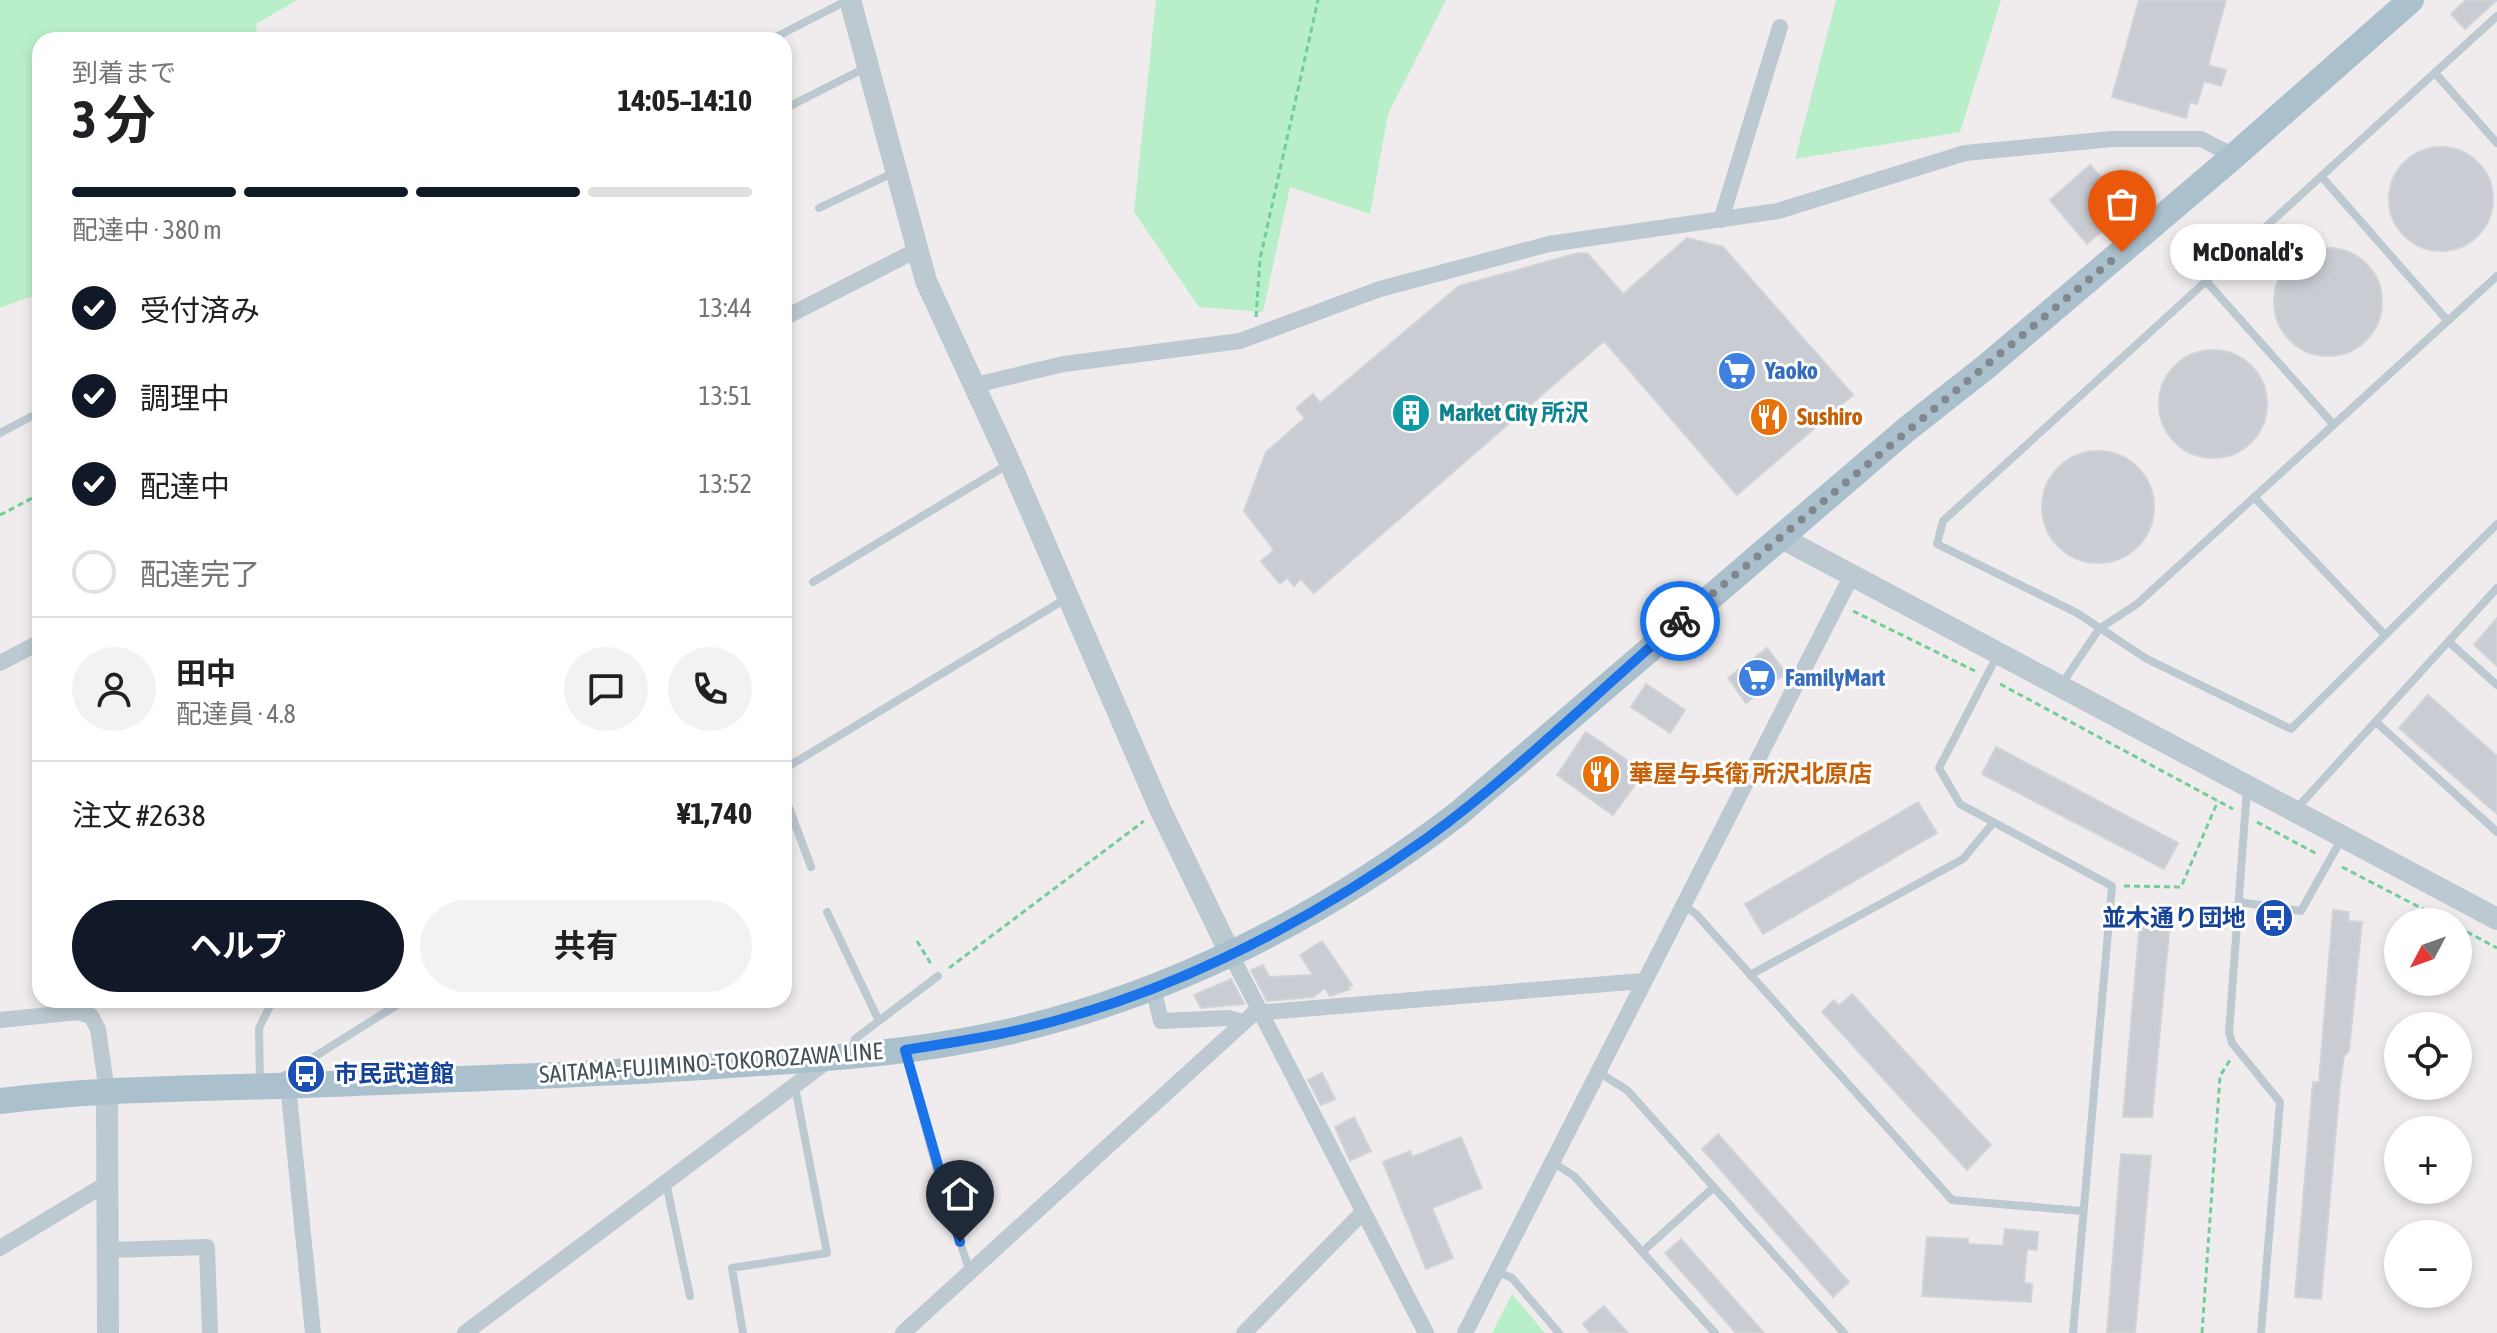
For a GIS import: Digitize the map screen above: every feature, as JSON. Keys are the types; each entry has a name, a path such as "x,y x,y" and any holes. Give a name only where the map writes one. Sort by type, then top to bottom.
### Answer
{"main road":[{"name":"SAITAMA-FUJIMINO-TOKOROZAWA LINE","path":"0,1101 107,1092 682,1068 905,1050 1002,1033 1153,988 1230,953 1328,901 1428,836 2234,156 2411,0"}],"street":[{"path":"849,0 915,251 936,307 1010,463 1160,809 1230,953 1426,1333"},
{"path":"1721,220 1780,27"},
{"path":"975,385 1064,364 1256,337 1380,289 1549,244 1778,211 1965,153 2112,139 2201,139 2234,156"},
{"path":"792,314 915,251"},
{"path":"1780,537 2497,919"},
{"path":"1465,1333 1852,575"},
{"path":"0,663 32,646"},
{"path":"903,1333 1254,1013 1643,981"},
{"path":"1153,988 1161,1021 1228,1018 1244,1022"},
{"path":"0,1020 78,1012 91,1016 98,1029 107,1092 108,1333"},
{"path":"465,1333 795,1085 842,1057"},
{"path":"273,1086 313,1333"},
{"path":"0,1248 109,1182"},
{"path":"1244,1333 1363,1212"},
{"path":"109,1250 207,1247 210,1333"}],"lane":[{"path":"786,32 849,0"},
{"path":"2497,16 1943,521 1937,544 2077,613 2147,659 2291,729 2497,524"},
{"path":"792,105 867,66"},
{"path":"2435,73 2497,143"},
{"path":"819,208 895,172"},
{"path":"2321,176 2447,320"},
{"path":"2060,686 2099,629 2137,604 2447,320 2496,280"},
{"path":"2206,281 2333,424"},
{"path":"0,433 32,416"},
{"path":"813,582 1010,463"},
{"path":"2254,497 2385,635"},
{"path":"2294,812 2497,588"},
{"path":"792,764 1069,597"},
{"path":"2449,642 2497,685"},
{"path":"1999,652 1939,768 1960,804 2112,886 2073,1333"},
{"path":"2376,722 2497,832"},
{"path":"2247,788 2229,1032 2239,1052 2280,1102 2261,1333"},
{"path":"792,816 811,867"},
{"path":"1750,975 1963,859 1993,823"},
{"path":"2239,902 2301,911 2342,837"},
{"path":"1682,905 1696,914 1952,1200 2083,1211"},
{"path":"827,912 879,1021"},
{"path":"842,1057 855,1039 938,976"},
{"path":"269,1008 259,1028 273,1086 290,1071 392,1008"},
{"path":"905,1050 940,1182 970,1272"},
{"path":"1597,1072 1627,1090 1844,1333"},
{"path":"743,1333 732,1268 827,1253 795,1085"},
{"path":"1551,1162 1574,1176 1715,1333"},
{"path":"666,1183 690,1296"},
{"path":"1642,1252 1714,1187"},
{"path":"1496,1271 1512,1278 1559,1333"}],"path":[{"path":"1256,337 1260,259 1318,0"},
{"path":"0,515 32,498"},
{"path":"1848,608 1987,677 2421,908"},
{"path":"2112,886 2181,887 2218,801"},
{"path":"917,941 938,976 1160,809"},
{"path":"2472,935 2497,948"},
{"path":"2202,1333 2220,1076 2225,1064 2239,1052"}],"green space":[{"path":"0,0 297,0 256,24 257,32 32,32 32,296 0,308"},
{"path":"1156,0 1446,0 1388,114 1370,214 1290,187 1263,312 1199,307 1134,212"},
{"path":"1836,0 2001,0 1960,132 1795,159"},
{"path":"1512,1294 1545,1333 1492,1333"}],"building":[{"path":"2139,0 2226,0 2208,65 2226,70 2221,86 2204,81 2197,104 2190,102 2186,118 2112,97"},
{"path":"2466,0 2497,0 2465,29 2451,14"},
{"path":"2441,147 2461,151 2478,162 2489,179 2493,199 2489,219 2478,236 2461,247 2441,251 2421,247 2404,236 2393,219 2389,199 2393,179 2404,162 2421,151"},
{"path":"2090,165 2128,208 2087,244 2050,200"},
{"name":"Market City 所沢","path":"1687,238 1723,247 1853,395 1737,495 1604,341 1314,593 1301,579 1294,586 1287,578 1280,584 1261,561 1274,550 1244,511 1266,452 1305,418 1296,408 1313,394 1320,403 1459,286 1578,253 1588,254 1623,294"},
{"path":"2328,248 2349,252 2366,264 2378,281 2382,302 2378,323 2366,340 2349,352 2328,356 2307,352 2290,340 2278,323 2274,302 2278,281 2290,264 2307,252"},
{"path":"2213,350 2234,354 2251,366 2263,383 2267,404 2263,425 2251,442 2234,454 2213,458 2192,454 2175,442 2163,425 2159,404 2163,383 2175,366 2192,354"},
{"path":"2098,451 2119,455 2138,467 2150,486 2154,507 2150,528 2138,547 2119,559 2098,563 2077,559 2058,547 2046,528 2042,507 2046,486 2058,467 2077,455"},
{"path":"2497,618 2497,666 2474,645"},
{"path":"1767,648 1786,673 1746,703 1728,678"},
{"path":"1646,684 1685,710 1670,733 1631,707"},
{"path":"2428,695 2497,756 2497,814 2399,728"},
{"name":"華屋与兵衛 所沢北原店","path":"1586,732 1644,772 1613,815 1557,775"},
{"path":"1996,747 2178,843 2164,869 1982,774"},
{"path":"1918,802 1937,833 1763,934 1745,904"},
{"path":"2141,909 2171,911 2152,1117 2123,1117"},
{"path":"2333,910 2349,912 2348,921 2362,922 2349,1051 2344,1056 2340,1084 2321,1299 2295,1297 2313,1082 2319,1082"},
{"path":"1322,941 1352,985 1348,987 1350,989 1330,996 1325,988 1313,997 1267,1001 1251,970 1263,965 1269,977 1313,975 1300,955"},
{"path":"1231,979 1244,1004 1201,1008 1194,995"},
{"path":"1852,994 1991,1145 1967,1170 1822,1012 1834,1000 1839,1006"},
{"path":"1322,1073 1335,1099 1321,1105 1308,1080"},
{"path":"1354,1117 1371,1151 1350,1161 1335,1127"},
{"path":"1718,1134 1849,1282 1833,1297 1702,1149"},
{"path":"1461,1137 1482,1188 1432,1208 1453,1258 1426,1269 1383,1162 1410,1151 1412,1157"},
{"path":"2121,1154 2151,1156 2135,1333 2107,1333"},
{"path":"2005,1229 2038,1232 2037,1250 2027,1249 2024,1283 2032,1284 2031,1302 1922,1296 1927,1237 1968,1239 1968,1244 2003,1246"},
{"path":"1681,1239 1764,1333 1736,1333 1665,1253"},
{"path":"1604,1306 1628,1333 1590,1333 1583,1324"}],"way so far":[{"path":"1680,621 2122,252"}],"place":[{"name":"McDonald's","path":"2122,252"},
{"name":"Yaoko","path":"1737,371"},
{"name":"Market City 所沢","path":"1411,413"},
{"name":"Sushiro","path":"1769,417"},
{"name":"FamilyMart","path":"1757,678"},
{"name":"華屋与兵衛 所沢北原店","path":"1601,774"},
{"name":"並木通り団地","path":"2274,918"},
{"name":"市民武道館","path":"306,1074"}],"route":[{"path":"960,1242 940,1182 905,1050 1002,1033 1116,1001 1193,971 1296,919 1374,873 1444,825 1680,621"}]}
